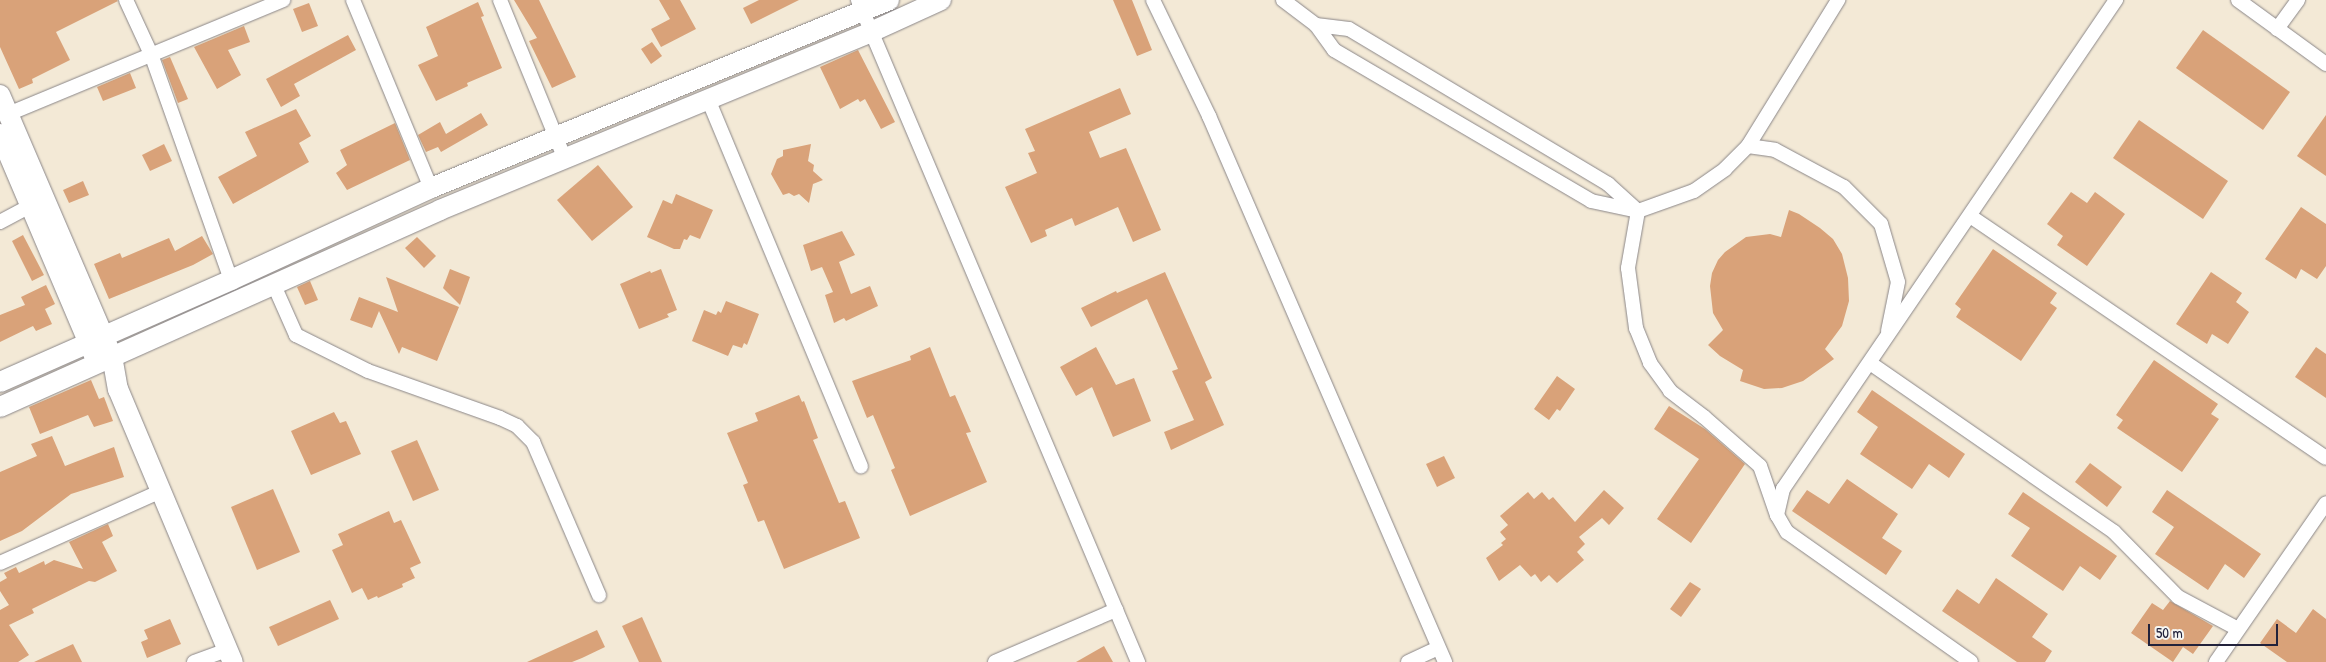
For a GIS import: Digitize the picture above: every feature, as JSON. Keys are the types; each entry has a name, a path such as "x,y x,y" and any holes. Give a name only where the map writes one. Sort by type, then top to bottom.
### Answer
{"main road":[{"path":"0,382 231,280 431,188 556,137 861,6 889,0"},
{"path":"0,406 440,210 871,32 940,0"},
{"path":"0,95 95,339"},
{"path":"0,134 30,206 118,389 230,656"}],"street":[{"path":"126,0 151,54 231,280"},
{"path":"8,114 283,0"},
{"path":"353,0 431,188"},
{"path":"500,0 565,159"},
{"path":"1154,0 1209,116 1445,662"},
{"path":"1282,0 1316,25 1334,50 1591,201 1638,211 1694,191 1725,169 1748,146 1838,0"},
{"path":"1777,515 1783,490 2116,0"},
{"path":"2238,0 2326,64"},
{"path":"2277,29 2298,0"},
{"path":"861,6 1138,662"},
{"path":"1316,25 1349,29 1608,184 1638,211"},
{"path":"708,99 861,466"},
{"path":"1748,146 1775,150 1844,187 1881,224 1898,282 1887,338"},
{"path":"0,222 30,206"},
{"path":"1638,211 1628,268 1636,328 1650,363 1670,391 1704,417 1760,466 1777,515 1787,532 1971,662"},
{"path":"1970,216 2326,458"},
{"path":"273,283 296,335 368,371 500,418 517,426 533,442 599,595"},
{"path":"1870,363 2114,532 2178,597 2238,629"},
{"path":"0,564 161,491"},
{"path":"2221,660 2238,629 2326,502"},
{"path":"995,662 1116,610"},
{"path":"1408,662 1438,648"},
{"path":"194,662 230,656"}],"building":[{"path":"0,0 118,1 56,32 70,60 32,79 33,83 19,89 0,47"},
{"path":"514,0 539,0 576,77 552,88 529,41 537,38"},
{"path":"659,0 680,0 696,29 661,47 651,29 670,19"},
{"path":"759,0 799,0 751,24 743,8"},
{"path":"1113,0 1132,0 1152,50 1137,56"},
{"path":"478,2 484,16 481,17 502,68 467,83 468,86 436,101 418,65 438,56 426,27"},
{"path":"309,3 318,26 302,32 293,9"},
{"path":"244,26 250,42 228,50 241,75 217,89 194,47"},
{"path":"2203,30 2290,92 2263,130 2176,68"},
{"path":"348,35 356,50 294,84 300,96 281,107 266,79"},
{"path":"652,42 662,56 651,64 641,49"},
{"path":"858,50 895,122 881,129 865,99 860,102 858,99 840,109 820,67"},
{"path":"170,57 188,99 178,103 162,60"},
{"path":"130,73 136,88 103,101 97,87"},
{"path":"1120,88 1131,114 1089,132 1100,158 1126,148 1161,230 1133,242 1118,207 1075,226 1072,218 1045,230 1047,236 1031,243 1005,187 1037,173 1028,153 1035,151 1025,129"},
{"path":"296,109 311,136 299,143 309,162 233,204 218,177 257,156 245,132"},
{"path":"481,113 488,125 441,152 438,147 426,152 418,135 440,122 446,134"},
{"path":"2326,115 2326,176 2297,156"},
{"path":"2139,120 2228,181 2203,219 2113,158"},
{"path":"395,123 410,160 347,190 336,173 347,165 340,150"},
{"path":"164,144 172,161 150,171 142,155"},
{"path":"811,144 808,161 814,165 813,171 823,180 813,184 809,203 799,194 794,196 789,193 783,195 771,174 777,159 783,156 783,150"},
{"path":"598,165 633,207 592,241 557,200"},
{"path":"83,181 89,195 69,203 63,190"},
{"path":"2071,192 2087,203 2095,192 2125,214 2087,266 2057,245 2063,236 2047,224"},
{"path":"676,194 713,210 700,239 690,235 687,240 684,239 680,249 674,249 647,237 663,200 672,204"},
{"path":"2301,207 2326,224 2326,266 2317,279 2301,269 2296,279 2265,259"},
{"path":"1789,210 1799,214 1833,239 1842,254 1848,278 1849,301 1842,326 1825,349 1834,359 1803,381 1782,388 1764,389 1740,381 1743,370 1720,356 1708,345 1723,330 1713,313 1710,286 1712,273 1718,260 1725,252 1746,237 1770,234 1781,237"},
{"path":"842,231 855,255 839,262 851,294 870,286 878,306 846,321 844,318 834,323 825,295 833,292 822,267 811,271 803,245"},
{"path":"23,235 44,275 32,281 12,241"},
{"path":"202,236 213,254 193,265 109,299 94,264 120,253 122,258 169,238 175,251"},
{"path":"417,237 436,256 424,268 405,248"},
{"path":"1993,249 2057,293 2050,303 2057,308 2021,361 1956,317 1961,309 1955,304"},
{"path":"450,269 470,277 460,305 443,288"},
{"path":"661,269 677,310 667,314 669,317 639,329 620,284 650,271 651,273"},
{"path":"1165,272 1212,378 1205,382 1224,425 1171,450 1164,432 1194,420 1172,371 1178,369 1147,299 1091,327 1081,308 1116,291 1117,293"},
{"path":"2211,272 2242,293 2236,302 2249,312 2228,344 2212,334 2207,344 2176,324"},
{"path":"386,277 459,307 437,361 402,347 399,354 379,311 372,328 350,320 359,297 398,312"},
{"path":"310,281 318,300 305,305 297,287"},
{"path":"46,285 55,304 45,309 52,324 36,331 33,326 0,342 0,315 25,305 21,297"},
{"path":"726,301 759,314 747,345 744,343 742,348 733,345 728,356 692,341 704,310 716,315 718,311 721,313"},
{"path":"930,347 950,397 955,395 971,432 966,433 987,482 910,516 891,470 895,468 873,415 867,418 852,381 911,360 910,356"},
{"path":"1096,347 1116,385 1134,378 1151,421 1113,437 1092,387 1076,396 1060,367"},
{"path":"2316,347 2326,354 2326,398 2295,377"},
{"path":"2154,360 2218,404 2211,414 2219,419 2182,472 2117,428 2123,420 2116,415"},
{"path":"1557,376 1575,389 1560,411 1557,409 1549,420 1534,409"},
{"path":"91,380 99,399 104,397 113,421 94,427 88,415 40,434 29,407"},
{"path":"1872,390 1965,454 1949,478 1929,464 1912,489 1860,454 1878,427 1857,412"},
{"path":"799,395 802,402 804,401 818,438 813,440 839,503 845,501 860,538 784,569 764,520 758,522 743,485 748,483 727,433 758,421 755,413"},
{"path":"1669,406 1705,429 1745,464 1691,543 1657,519 1699,459 1654,429"},
{"path":"334,412 340,423 346,421 361,454 311,475 291,431"},
{"path":"52,436 65,466 114,447 124,477 71,494 22,531 0,541 0,472 37,456 31,444"},
{"path":"417,440 439,490 413,501 391,451"},
{"path":"1444,456 1455,478 1437,487 1426,464"},
{"path":"2090,463 2122,487 2107,507 2075,482"},
{"path":"1847,479 1898,514 1882,538 1902,551 1886,575 1792,511 1807,490 1829,504"},
{"path":"273,489 300,552 257,570 231,507"},
{"path":"1604,490 1624,508 1609,525 1602,518 1579,537 1585,544 1577,552 1584,560 1557,583 1549,575 1541,582 1535,574 1531,577 1520,565 1499,581 1486,558 1503,545 1501,543 1506,539 1500,532 1508,525 1500,516 1528,492 1534,499 1542,492 1549,500 1553,497 1575,522"},
{"path":"2167,490 2261,554 2244,578 2225,564 2208,590 2155,554 2174,527 2152,512"},
{"path":"2023,492 2117,556 2100,580 2080,566 2063,591 2011,556 2030,528 2008,514"},
{"path":"389,511 394,523 401,520 421,563 410,568 415,578 402,584 403,587 378,598 377,596 368,600 362,588 352,593 332,550 343,545 338,534"},
{"path":"108,524 113,536 102,542 117,571 95,582 89,581 32,609 34,613 9,625 29,655 18,662 0,662 0,610 9,605 0,591 0,582 7,578 4,573 16,567 19,573 44,561 45,565 54,560 83,569 69,542"},
{"path":"1996,578 2048,614 2032,637 2052,651 2045,662 2017,662 1942,611 1957,589 1979,604"},
{"path":"1690,582 1701,589 1681,617 1670,609"},
{"path":"330,600 339,619 278,646 269,627"},
{"path":"2170,601 2213,626 2193,654 2183,647 2173,662 2131,633 2152,603 2163,610"},
{"path":"2313,609 2326,619 2326,662 2287,662 2260,643 2277,619 2296,633"},
{"path":"642,617 662,662 639,662 622,626"},
{"path":"170,619 181,644 147,658 141,642 148,639 144,630"},
{"path":"597,630 605,647 582,658 572,662 527,662"},
{"path":"73,644 82,662 34,662"},
{"path":"1104,646 1113,662 1076,662"}]}
